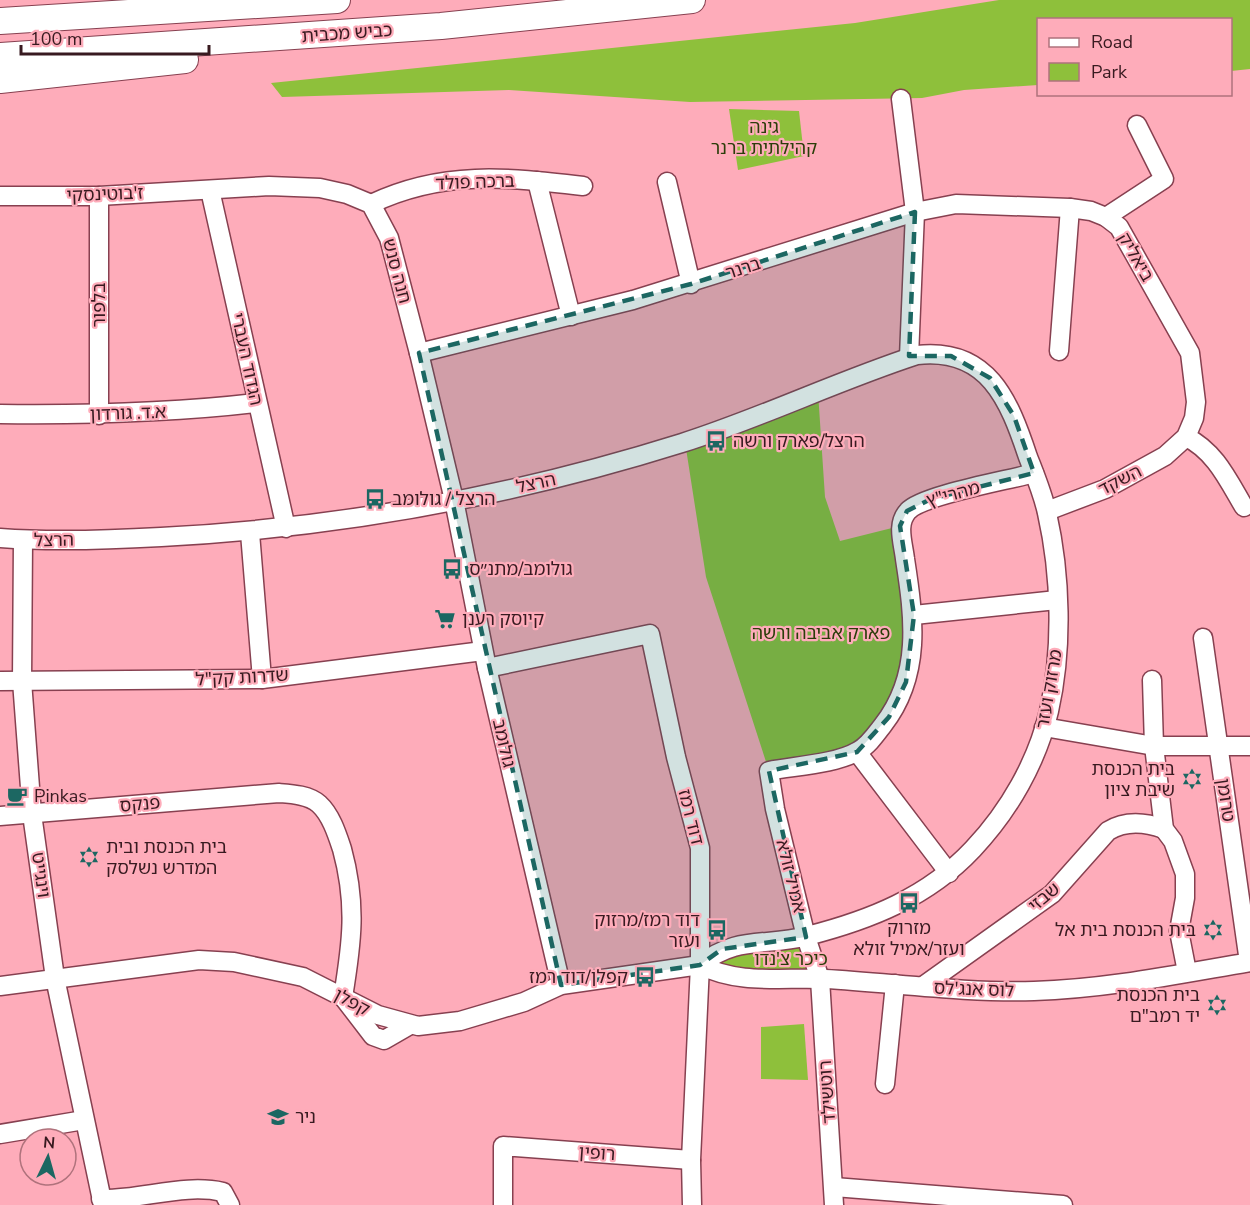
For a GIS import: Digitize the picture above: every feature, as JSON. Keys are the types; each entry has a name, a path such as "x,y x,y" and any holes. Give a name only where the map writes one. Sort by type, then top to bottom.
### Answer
{"highway":[{"path":"130,13 224,0"},
{"name":"כביש מכבית","path":"0,21 337,0"},
{"name":"כביש מכבית","path":"0,56 441,26 692,0"},
{"path":"0,80 259,52 441,26"}],"street":[{"path":"901,99 915,212 909,357"},
{"path":"1106,217 1164,179 1137,125"},
{"name":"ברכה פולד","path":"371,204 400,190 430,182 494,179 583,186"},
{"path":"537,181 572,316"},
{"path":"667,182 691,284"},
{"path":"210,190 269,186 320,188 347,194 371,204"},
{"name":"ז'בוטינסקי","path":"0,196 99,196 210,190"},
{"name":"הגדוד העברי","path":"210,190 256,403 286,528"},
{"name":"בלפור","path":"99,196 99,415"},
{"name":"חנה סנש","path":"371,204 389,238 454,500"},
{"name":"ברנר","path":"418,353 572,316 691,284 915,212 956,204 1070,208"},
{"path":"1059,351 1070,208"},
{"name":"ביאליק","path":"1070,208 1106,217 1119,227 1190,353 1197,402 1186,437"},
{"name":"מרזוק ועזר","path":"700,965 722,949 806,937 905,902 933,886 992,829 1011,801 1044,727 1054,680 1057,600 1047,511 1035,473 1014,416 990,378 974,365 951,356 926,354 909,357"},
{"name":"הרצל","path":"0,538 23,540 250,533 454,500 578,474 685,442 909,357"},
{"name":"א.ד. גורדון","path":"0,414 99,415 196,410 256,403"},
{"path":"1186,437 1201,444 1214,458 1244,507"},
{"name":"השקד","path":"1047,511 1105,489 1165,456 1186,437"},
{"name":"מהרי\"ץ","path":"857,752 889,717 906,682 912,659 914,615 900,526 907,512 931,499 1035,473"},
{"name":"גולומב","path":"454,500 485,660 561,985"},
{"path":"250,533 262,679"},
{"name":"וינגייט","path":"23,540 22,681 32,813 55,978 102,1202"},
{"path":"914,615 1057,600"},
{"name":"דוד רמז","path":"485,660 650,634 676,757 700,848 700,965 691,1160 692,1205"},
{"name":"טרומן","path":"1203,638 1249,962"},
{"name":"שדרות קק\"ל","path":"0,681 262,679 485,660"},
{"path":"1152,680 1154,746 1164,829 1173,841 1185,873 1185,898 1179,931 1186,972"},
{"path":"1044,727 1154,746 1250,746"},
{"path":"857,752 949,873"},
{"name":"אמיל זולא","path":"820,979 806,937 775,808 769,771 857,752"},
{"name":"פנקס","path":"0,816 279,793 302,795 318,803 338,835 353,904 351,948 343,997"},
{"name":"שבזי","path":"923,986 1052,894 1108,831 1118,825 1129,823 1154,825 1164,829"},
{"name":"קפלן","path":"0,986 206,960 280,971 310,980 378,1015 410,1025 459,1021 524,1002 561,985 700,965"},
{"name":"לוס אנג'לס","path":"700,965 730,978 820,979 958,990 1035,991 1126,982 1249,962"},
{"name":"רוטשילד","path":"820,979 834,1196"},
{"path":"885,1084 895,984"},
{"path":"0,1134 84,1120"},
{"name":"רופין","path":"503,1205 503,1146 691,1160"},
{"path":"102,1202 207,1188 223,1192 230,1205"},
{"path":"834,1196 1063,1205"}],"highlighted area":[{"path":"915,212 909,356 951,356 990,378 1014,416 1034,473 931,499 907,511 900,526 914,615 906,682 889,717 857,752 769,771 806,937 722,949 700,965 561,985 419,353 691,284"}],"green space":[{"path":"999,0 1250,0 1250,69 1232,71 1232,18 1037,18 1037,85 964,90 922,98 690,102 509,90 282,97 271,83 855,23"},
{"name":"גינה קהילתית ברנר","path":"729,109 799,111 804,156 738,170"},
{"name":"פארק אביבה ורשה","path":"818,392 825,497 840,541 900,526 912,659 869,742 769,771 706,577 685,442"},
{"name":"כיכר צ'נדו","path":"806,937 820,979 715,973 715,953"},
{"path":"804,1024 808,1080 761,1079 761,1027"}],"place":[{"name":"הרצל/פארק ורשה","path":"716,441"},
{"name":"הרצל / גולומב","path":"375,499"},
{"name":"גולומב/מתנ״ס","path":"452,569"},
{"name":"קיוסק רענן","path":"445,619"},
{"name":"בית הכנסת שיבת ציון","path":"1192,779"},
{"name":"Pinkas","path":"17,796"},
{"name":"בית הכנסת ובית המדרש נשלסק","path":"89,857"},
{"name":"מזרוק ועזר/אמיל זולא","path":"909,903"},
{"name":"דוד רמז/מרזוק ועזר","path":"717,930"},
{"name":"בית הכנסת בית אל","path":"1213,930"},
{"name":"קפלן/דוד רמז","path":"645,977"},
{"name":"בית הכנסת יד רמב\"ם","path":"1217,1005"},
{"name":"ניר","path":"278,1117"}]}
